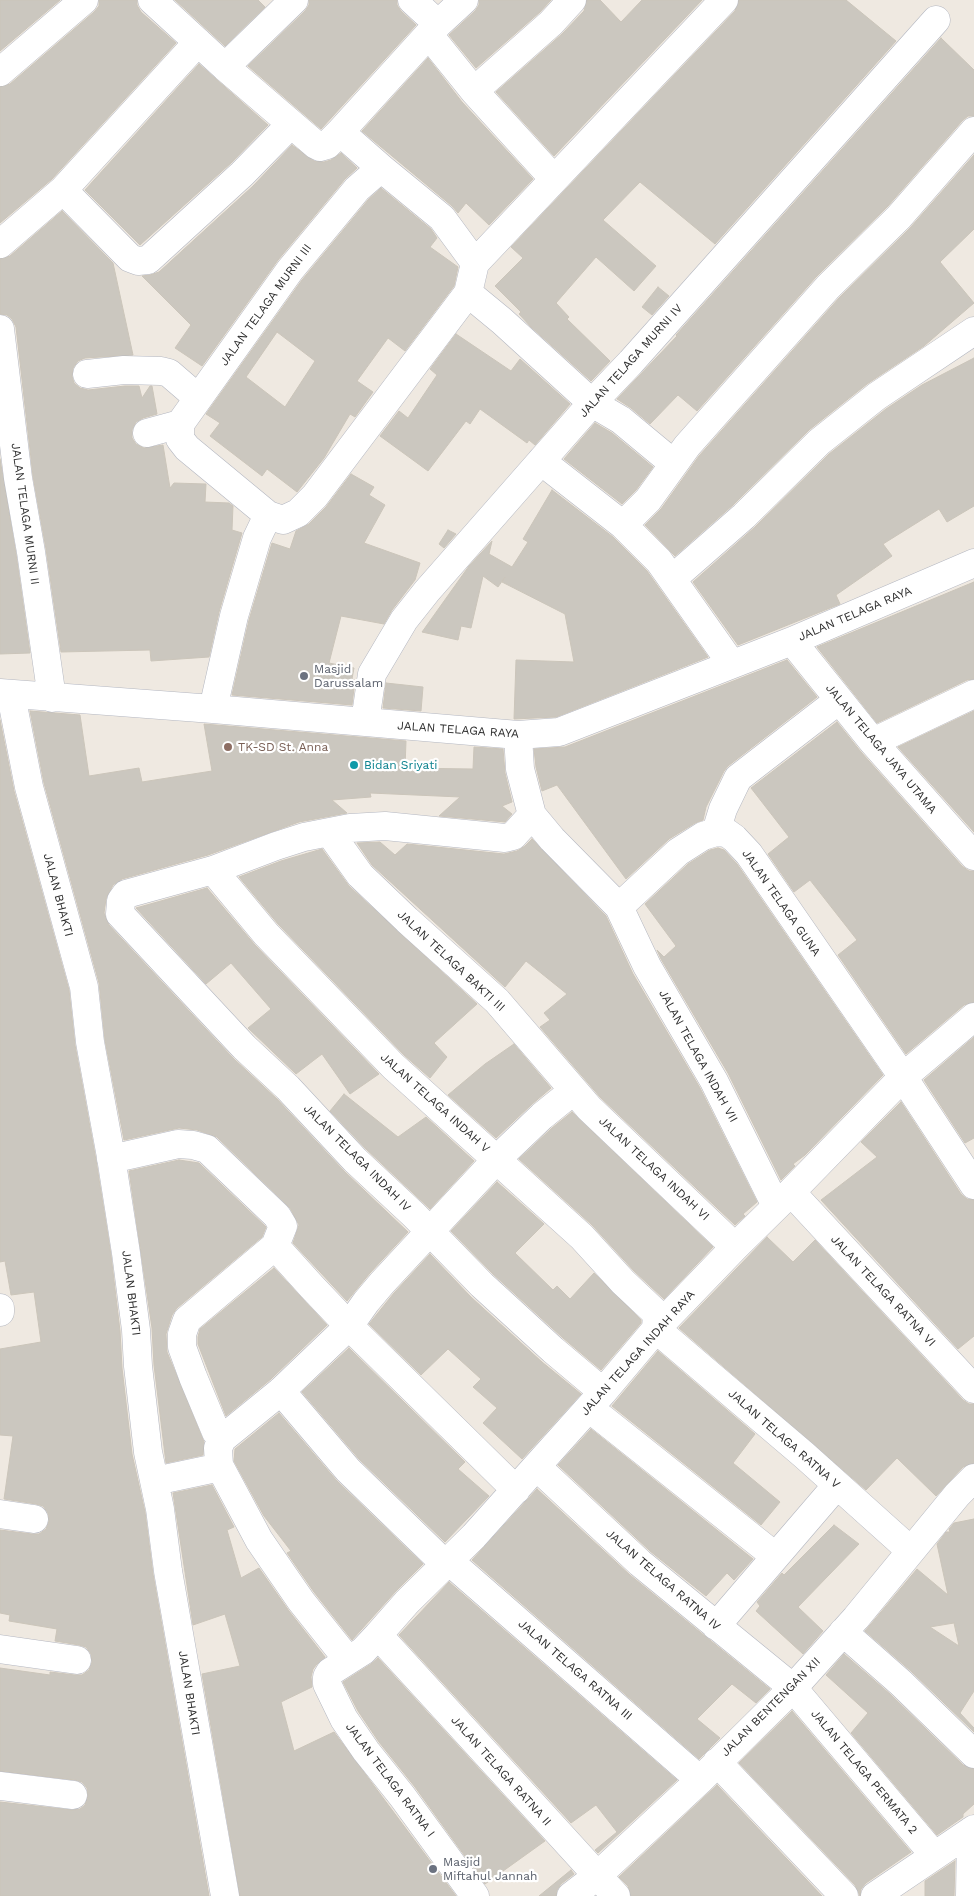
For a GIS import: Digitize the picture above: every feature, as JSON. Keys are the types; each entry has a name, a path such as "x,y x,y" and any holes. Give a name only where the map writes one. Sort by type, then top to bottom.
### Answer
{"street":[{"path":"0,72 84,0"},
{"path":"225,67 294,0"},
{"path":"412,0 474,91 554,179"},
{"path":"164,4 198,42 225,67 320,147 326,145 340,132 433,30 464,0"},
{"path":"474,91 551,23 572,0"},
{"path":"147,433 180,424 180,439 187,448 268,515 283,520 298,513 315,496 468,293 475,263 724,0"},
{"name":"JALAN TELAGA MURNI IV","path":"365,722 372,674 404,620 452,561 592,403 644,348 936,20"},
{"path":"0,244 63,190 198,42"},
{"path":"63,190 130,258 138,261 148,260 242,174 291,124"},
{"path":"623,525 648,500 687,446 828,287 899,216 974,131"},
{"path":"340,132 442,218 475,263"},
{"name":"JALAN TELAGA MURNI III","path":"180,424 290,270 357,189 381,168"},
{"path":"468,293 502,321 592,403 621,420 674,464"},
{"name":"JALAN TELAGA MURNI II","path":"0,329 18,478 31,552 52,698"},
{"path":"672,580 744,516 819,442 877,396 974,331"},
{"path":"87,374 124,370 161,370 169,373 198,398"},
{"path":"541,461 623,525 659,561 730,663"},
{"path":"213,709 234,616 257,538 268,515"},
{"name":"JALAN TELAGA RAYA","path":"5,694 213,709 518,735 559,732 730,663 792,641 974,563"},
{"name":"JALAN TELAGA JAYA UTAMA","path":"792,641 872,742 964,828 974,856"},
{"name":"JALAN BHAKTI","path":"5,694 84,987 90,1042 111,1159 136,1330 138,1366 148,1452 160,1508 168,1571 225,1896"},
{"path":"872,742 974,694"},
{"path":"518,735 520,769 532,815 552,839 619,907 678,852 703,836 716,832 723,809 738,778 838,700"},
{"path":"213,870 276,846 350,828 385,826 505,838 512,836 532,815"},
{"name":"JALAN TELAGA GUNA","path":"716,832 727,833 749,854 903,1077 974,1185"},
{"name":"JALAN TELAGA BAKTI III","path":"330,833 360,875 497,1001 573,1091"},
{"name":"JALAN TELAGA INDAH IV","path":"213,870 126,894 121,900 120,914 244,1047 288,1088 355,1160 430,1230 482,1285 553,1350 596,1400 775,1556"},
{"name":"JALAN TELAGA INDAH V","path":"213,870 266,934 393,1066 582,1237 623,1282 657,1314 656,1329"},
{"name":"JALAN TELAGA INDAH VII","path":"619,907 647,966 784,1199"},
{"name":"JALAN TELAGA INDAH RAYA","path":"382,1640 407,1602 448,1563 537,1467 656,1329 903,1077 974,1018"},
{"path":"155,1482 216,1468 220,1452 349,1326 366,1302 497,1159 542,1116 573,1091"},
{"name":"JALAN TELAGA INDAH VI","path":"573,1091 735,1247"},
{"path":"111,1159 178,1144 193,1145 207,1149 277,1216 283,1226 275,1246 187,1320 182,1334 182,1347 216,1432 220,1452 259,1540 301,1601 348,1660"},
{"name":"JALAN TELAGA RATNA VI","path":"784,1199 974,1389"},
{"path":"275,1246 349,1326 516,1490"},
{"name":"JALAN TELAGA RATNA V","path":"656,1329 837,1485 910,1551"},
{"name":"JALAN TELAGA RATNA III","path":"281,1391 348,1470 448,1563 708,1771 844,1896"},
{"name":"JALAN TELAGA RATNA IV","path":"537,1467 640,1563 793,1688"},
{"name":"JALAN BENTENGAN XII","path":"571,1896 597,1876 793,1688 974,1478"},
{"path":"716,1626 837,1485"},
{"path":"0,1514 34,1519"},
{"path":"843,1632 901,1683 974,1754"},
{"name":"JALAN TELAGA RATNA I","path":"382,1640 330,1672 327,1677 327,1684 344,1719 475,1896"},
{"name":"JALAN TELAGA RATNA II","path":"382,1640 616,1896"},
{"path":"0,1649 77,1660"},
{"name":"JALAN TELAGA PERMATA 2","path":"793,1688 934,1855"},
{"path":"0,1786 73,1796"},
{"path":"875,1896 973,1830"},
{"path":"970,1896 973,1830"}],"building":[{"path":"0,0 60,0 0,51"},
{"path":"99,0 137,0 137,5 141,12 176,43 52,179 0,223 0,87 10,84 94,12 99,6"},
{"path":"175,0 258,0 265,7 225,46"},
{"path":"309,0 397,0 397,5 401,11 416,25 321,129 248,66 305,11 309,5"},
{"path":"479,0 551,0 540,12 476,68 449,35 475,11 479,5"},
{"path":"587,0 600,0 621,22 642,0 702,0 554,156 496,92 562,34 584,11"},
{"path":"739,0 846,0 896,41 715,244 640,182 603,220 656,266 634,291 596,257 556,303 569,317 567,319 610,361 591,381 531,327 519,314 521,312 495,286 523,258 511,247 735,11"},
{"path":"941,38 974,70 974,116 968,116 962,121 888,206 816,277 697,411 678,395 650,424 617,399 677,336"},
{"path":"428,58 462,102 533,179 489,225 466,203 458,213 362,131"},
{"path":"199,64 268,125 231,163 140,245 85,190"},
{"path":"292,145 314,161 324,162 331,160 341,153 357,168 345,179 278,260 202,366 175,348 191,325 142,276 159,272 253,186"},
{"path":"974,155 974,229 940,262 974,303 924,346 867,384 809,430 733,505 675,556 645,525 661,509 699,456 839,298 910,228"},
{"path":"381,188 431,229 437,238 430,247 458,267 454,286 405,351 388,338 357,381 373,392 355,417 350,414 324,458 297,492 267,469 262,476 210,436 220,423 206,414 302,280 368,200","holes":["277,332 315,361 285,407 246,377"]},
{"path":"62,211 113,263 133,355 85,358 78,361 73,368 72,376 74,383 80,388 88,390 139,386 142,398 150,386 152,386 157,414 136,422 132,430 132,438 136,444 144,448 163,445 170,488 174,483 206,484 205,502 229,503 233,506 232,530 242,533 219,612 209,657 151,661 150,650 61,652 33,476 16,327 12,319 7,315 0,314 0,259 10,256"},
{"path":"658,287 669,296 652,315 642,307"},
{"path":"456,334 511,371 520,359 570,404 535,445 529,440 527,443 480,409 470,424 466,421 428,471 380,436 399,411 408,418 437,375 430,369"},
{"path":"974,358 974,506 947,522 939,509 883,544 892,556 836,595 840,604 738,645 693,582 755,527 829,454 886,409 922,385"},
{"path":"595,423 612,433 653,467 636,490 622,504 564,459"},
{"path":"0,459 16,554 30,653 0,654"},
{"path":"351,474 374,487 369,495 385,505 364,543 420,563 415,580 392,610 384,624 341,616 329,663 354,668 352,679 355,680 352,705 232,695 249,620 272,543 290,549 296,531 309,524 326,507"},
{"path":"552,490 613,537 647,571 708,657 556,717 514,719 516,660 574,662 565,614 502,582 505,577 498,587 483,576 471,628 461,626 458,640 422,632 469,566 492,541 489,554 512,567 528,542 523,539"},
{"path":"448,530 456,534 444,548 439,544"},
{"path":"974,582 974,679 967,680 877,723 817,647"},
{"path":"787,660 817,697 728,766 706,807 703,820 669,839 626,879 557,785 542,791 534,749 565,747"},
{"path":"386,683 423,687 421,711 383,708"},
{"path":"30,711 80,715 89,776 139,768 142,782 212,771 204,724 406,741 405,768 473,769 474,747 503,749 505,773 512,802 502,806 512,814 505,822 439,816 460,797 370,793 371,797 332,800 347,813 299,822 208,855 122,879 113,885 106,899 104,913 109,925 233,1058 277,1099 344,1171 408,1232 347,1301 293,1243 299,1225 290,1208 217,1137 197,1130 179,1128 124,1140 105,1040 99,983 44,783"},
{"path":"974,711 974,832 898,747"},
{"path":"0,720 14,791 69,990 75,1045 111,1255 132,1454 145,1512 153,1574 209,1896 0,1896 0,1802 72,1810 80,1809 85,1805 88,1796 87,1788 82,1782 75,1780 0,1771 0,1668 50,1675 50,1672 82,1675 89,1670 92,1662 91,1654 86,1647 55,1641 57,1629 9,1621 10,1615 0,1613 0,1530 39,1534 46,1529 49,1521 48,1513 43,1506 4,1499 13,1436 0,1435 0,1349 41,1342 34,1292 11,1295 5,1261 0,1262"},
{"path":"837,722 861,752 962,866 969,871 974,871 974,1002 964,1005 906,1054 838,955 857,940 810,880 794,892 768,854 789,837 751,788"},
{"path":"532,839 606,916 633,974 700,1088 757,1202 743,1214 745,1216 735,1225 600,1097 540,1027 550,1020 544,1013 567,994 526,961 505,987 372,865 357,843 380,842 395,855 407,844 504,854 517,851"},
{"path":"718,848 724,850 737,864 883,1075 805,1155 793,1164 795,1166 781,1180 728,1073 661,959 657,950 664,957 676,946 645,904 688,864 710,850"},
{"path":"322,849 349,886 477,1004 434,1043 447,1057 430,1078 404,1055 278,924 239,877 281,861"},
{"path":"207,888 255,945 379,1074 350,1094 322,1054 296,1074 248,1028 271,1009 231,963 206,984 136,908"},
{"path":"974,1037 974,1138 965,1143 924,1080"},
{"path":"514,1044 551,1088 496,1138 448,1095 485,1064"},
{"path":"344,1094 398,1137 426,1117 474,1161 430,1209 366,1149 330,1111"},
{"path":"901,1102 961,1194 967,1199 974,1200 974,1336 958,1349 821,1200 877,1157 861,1142"},
{"path":"572,1112 713,1247 664,1299 634,1271 592,1225 519,1159"},
{"path":"179,1160 199,1163 266,1227 262,1237 177,1308 172,1315 166,1334 167,1352 204,1442 203,1455 166,1463 154,1365 152,1328 129,1171"},
{"path":"497,1182 544,1224 515,1253 553,1290 557,1286 570,1299 594,1273 641,1320 641,1323 601,1370 493,1274 451,1231"},
{"path":"767,1237 793,1262 815,1240 963,1400 969,1404 974,1404 974,1463 963,1467 936,1496 897,1458 866,1490 679,1328"},
{"path":"430,1254 471,1297 542,1362 581,1394 522,1459 483,1423 497,1408 473,1387 481,1379 448,1349 421,1375 369,1324 394,1293"},
{"path":"274,1268 327,1325 271,1379 226,1416 198,1344 200,1329"},
{"path":"349,1348 465,1462 458,1469 489,1496 445,1542 359,1459 302,1392"},
{"path":"658,1351 755,1434 733,1463 780,1502 761,1525 612,1406"},
{"path":"279,1413 337,1481 423,1564 352,1640 314,1592 287,1553 291,1551 264,1516 234,1461 235,1449"},
{"path":"591,1429 753,1559 734,1580 727,1573 706,1596 650,1551 558,1465"},
{"path":"212,1485 234,1527 227,1530 241,1578 259,1568 289,1611 325,1657 313,1669 311,1677 312,1687 281,1702 294,1751 334,1732 456,1896 240,1896 202,1674 240,1666 225,1614 193,1625 173,1493"},
{"path":"537,1489 630,1575 770,1689 756,1703 732,1684 697,1719 720,1738 699,1759 472,1560"},
{"path":"974,1519 974,1691 960,1713 974,1728 974,1732 912,1672 865,1631 917,1569 948,1595 937,1544 946,1532 950,1532 949,1529 954,1523","holes":["954,1623 959,1646 930,1627"]},
{"path":"834,1525 859,1544 798,1607 823,1631 803,1654 756,1611 760,1606 757,1602 782,1573 784,1575"},
{"path":"449,1582 677,1780 598,1853 595,1850 617,1832 596,1805 571,1823 399,1635"},
{"path":"844,1654 890,1694 963,1765 974,1769 974,1804 963,1814 963,1817 937,1835 851,1733 868,1713 826,1675"},
{"path":"378,1658 545,1841 485,1884 415,1787 379,1742 358,1711 343,1682"},
{"path":"792,1711 911,1852 866,1883 861,1889 860,1896 855,1885 739,1763"},
{"path":"717,1785 822,1896 631,1896 628,1886 619,1877"},
{"path":"955,1861 954,1896 925,1896 925,1881"},
{"path":"571,1870 574,1874 561,1884 556,1896 539,1896"}],"place":[{"name":"Masjid Darussalam","path":"304,676"},
{"name":"TK-SD St. Anna","path":"228,747"},
{"name":"Bidan Sriyati","path":"354,765"},
{"name":"Masjid Miftahul Jannah","path":"433,1869"}]}
